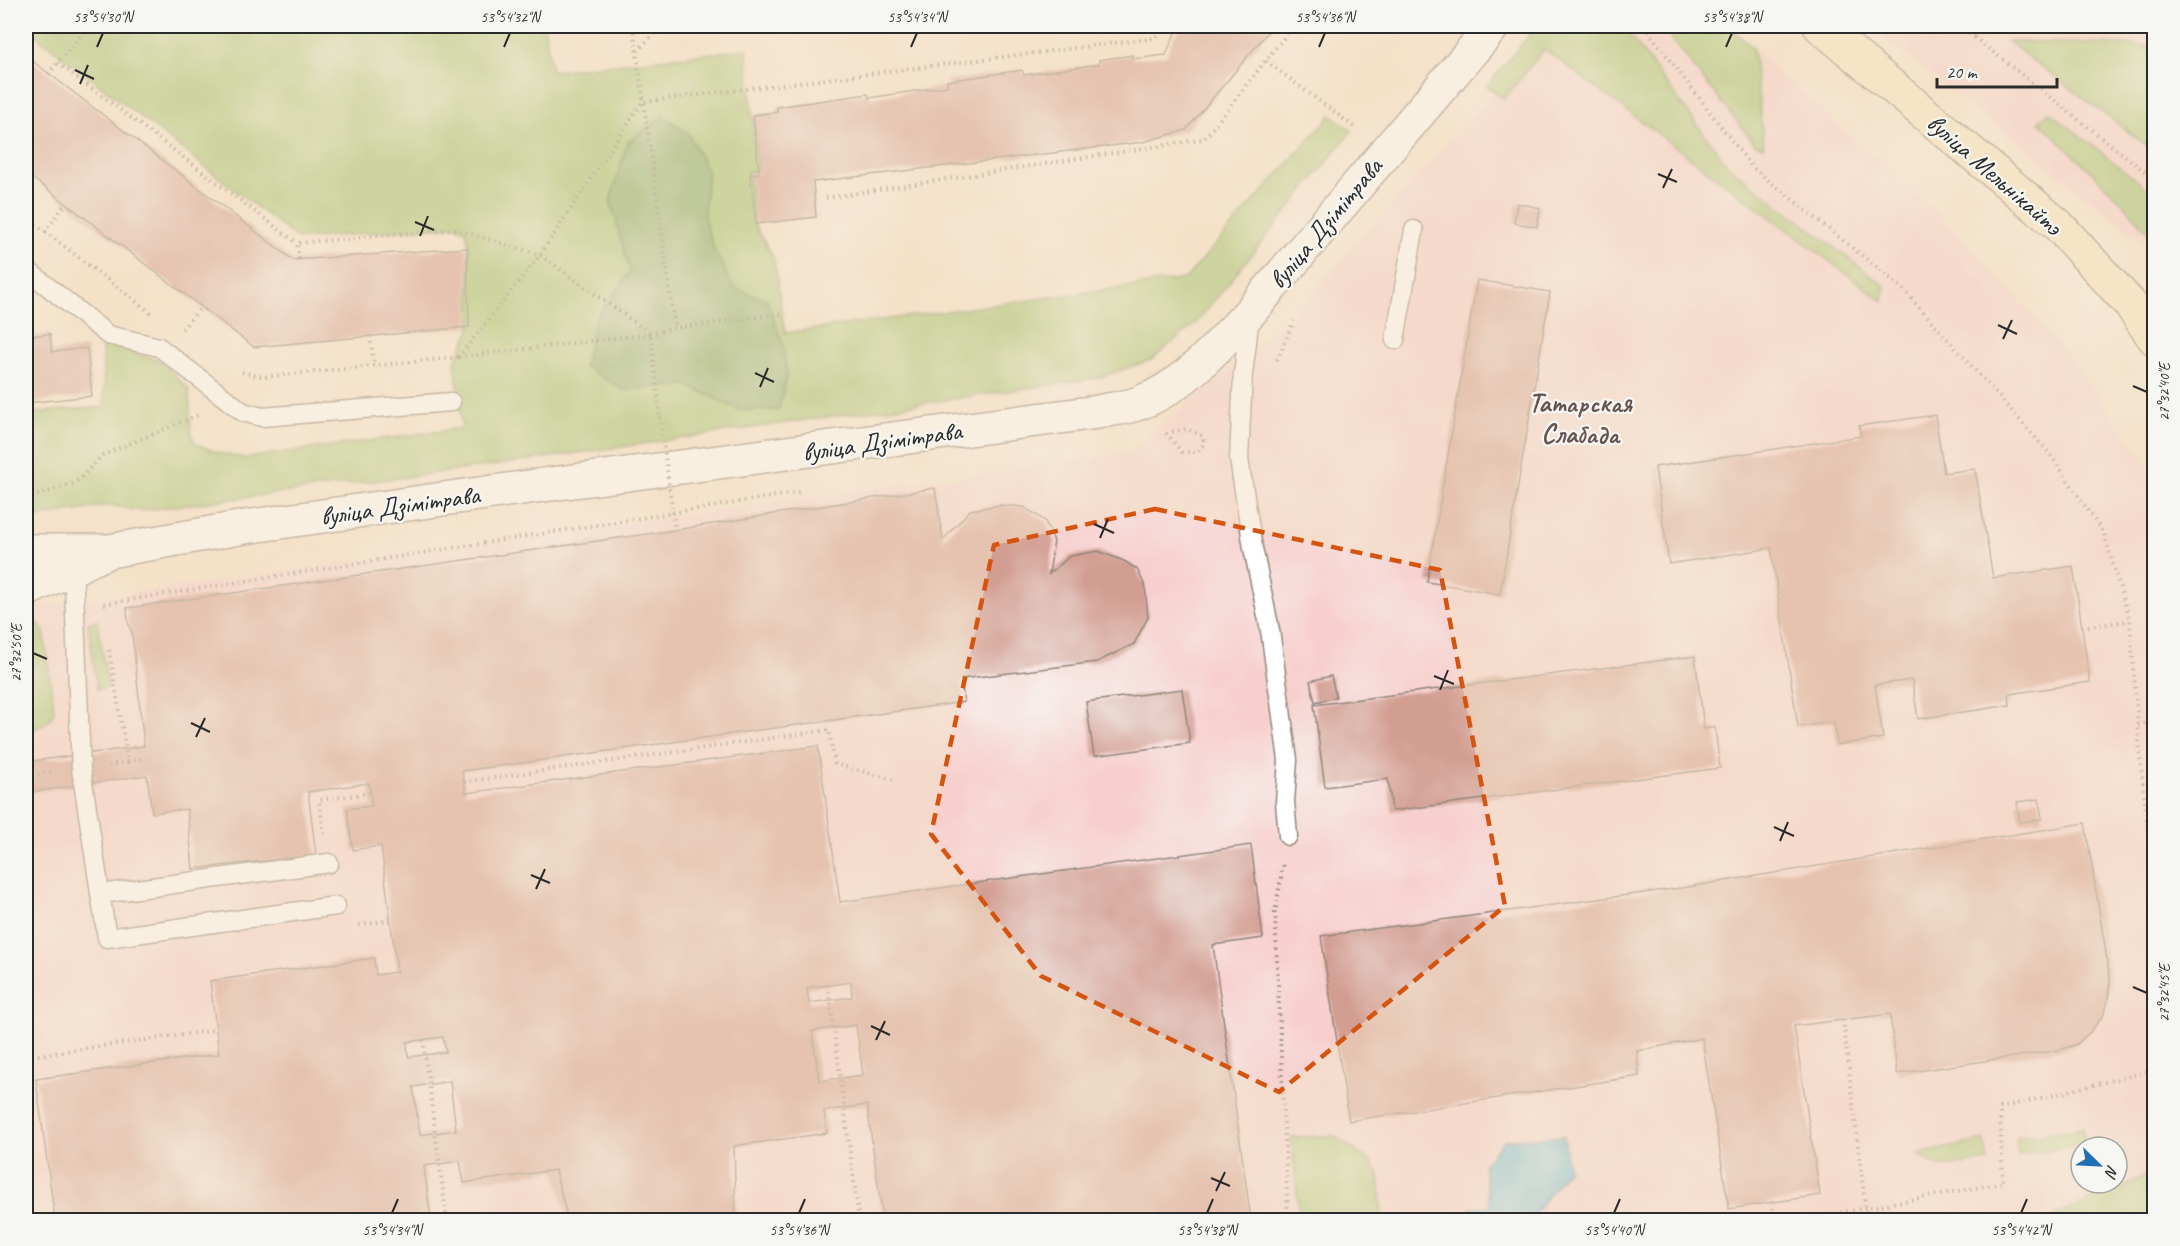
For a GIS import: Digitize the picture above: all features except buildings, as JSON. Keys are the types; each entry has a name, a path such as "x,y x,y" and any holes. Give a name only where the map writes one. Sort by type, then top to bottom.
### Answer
{"main road":[{"name":"вуліца Мельнікайтэ","path":"1820,26 2058,225 2131,305 2154,338"}],"street":[{"name":"вуліца Дзімітрава","path":"26,590 73,560 109,551 245,527 1098,412 1138,404 1161,392 1213,351 1250,312 1493,26"},
{"name":"вуліца Дзімітрава","path":"26,551 73,560"}],"lane":[{"path":"1395,340 1414,230"},
{"path":"26,269 108,334 159,346 243,412 262,417 451,402"},
{"path":"1250,312 1243,374 1239,459 1253,548 1270,630 1288,760 1285,802 1288,836"},
{"path":"73,560 81,769 107,938 336,906"},
{"path":"100,894 329,863"}],"path":[{"path":"48,74 89,26"},
{"path":"633,26 675,328"},
{"path":"636,51 662,26"},
{"path":"459,357 540,255 642,102 1155,38 1165,26"},
{"path":"826,198 1204,139 1293,26"},
{"path":"1644,26 1752,167 1901,287 2050,454 2104,534 2130,621 2142,776 2154,888"},
{"path":"1960,26 2154,179"},
{"path":"1974,37 1987,27 2037,26"},
{"path":"2135,26 2154,30"},
{"path":"1266,61 1360,131 1356,136"},
{"path":"58,63 297,243 455,229 540,255 651,333 675,530"},
{"path":"45,232 66,203"},
{"path":"26,217 159,319"},
{"path":"297,243 299,259"},
{"path":"178,333 201,307"},
{"path":"237,370 264,377 459,357 781,314"},
{"path":"1272,370 1297,315"},
{"path":"370,336 374,365"},
{"path":"26,499 75,483 103,455 229,402 246,373"},
{"path":"1154,435 1186,429 1203,436 1204,444 1198,452 1182,452 1166,433"},
{"path":"654,446 666,445"},
{"path":"101,604 811,490"},
{"path":"2082,627 2130,621"},
{"path":"2138,726 2154,719"},
{"path":"464,782 829,730 835,764 895,780"},
{"path":"128,762 145,758"},
{"path":"1288,836 1275,913 1288,1221"},
{"path":"828,985 859,1221"},
{"path":"1843,1020 1867,1221"},
{"path":"26,1057 216,1030"},
{"path":"423,1040 447,1221"},
{"path":"1799,1221 2003,1183 2000,1108 2154,1070"},
{"path":"1772,1202 1774,1221"}],"highlighted area":[{"path":"1155,509 1440,570 1505,906 1279,1092 1041,976 931,834 994,545"}],"shaded area":[{"path":"1553,26 1728,26 1956,230 2066,353 2154,473 2154,1212 2086,1220 26,1220 26,609 1130,452 1290,317"},
{"path":"1869,26 2154,26 2154,256 2146,244"}],"green space":[{"path":"26,26 544,26 552,71 747,49 757,171 748,172 754,224 774,258 785,333 1185,279 1331,115 1352,131 1196,323 1151,360 1098,378 468,469 138,511 111,505 26,519 26,413 105,407 102,343 160,361 189,389 191,431 195,443 219,453 244,458 462,428 455,362 471,328 469,248 466,230 455,226 298,239"},
{"path":"1537,26 1619,26 1629,34 1729,167 1885,286 1883,301 1544,49 1504,99 1487,86"},
{"path":"1669,26 1728,26 1753,48 1764,146 1755,144 1667,33"},
{"path":"2007,41 2154,46 2154,151"},
{"path":"2050,112 2154,194 2154,239 2121,201 2039,121"},
{"path":"664,116 688,133 708,172 704,217 714,249 734,288 767,300 783,345 787,375 779,410 740,410 686,385 623,390 584,366 595,320 630,272 610,200 628,142"},
{"path":"26,616 38,623 44,631 54,711 43,725 26,730"},
{"path":"97,620 108,687 97,689 88,623"},
{"path":"2083,1128 2084,1135 2069,1135 2069,1147 2018,1155 2016,1137"},
{"path":"1335,1136 1370,1161 1379,1173 1382,1216 1377,1220 1300,1220 1291,1137"},
{"path":"1985,1140 1988,1161 1950,1166 1935,1165 1918,1154"},
{"path":"2154,1169 2154,1220 2054,1220 2057,1215 2103,1195 2129,1195 2129,1184"}],"water":[{"path":"1564,1136 1568,1169 1530,1220 1481,1220 1470,1208 1490,1206 1483,1165 1504,1140"}],"district":[{"name":"Татарская Слабада","path":"1580,418"}]}
